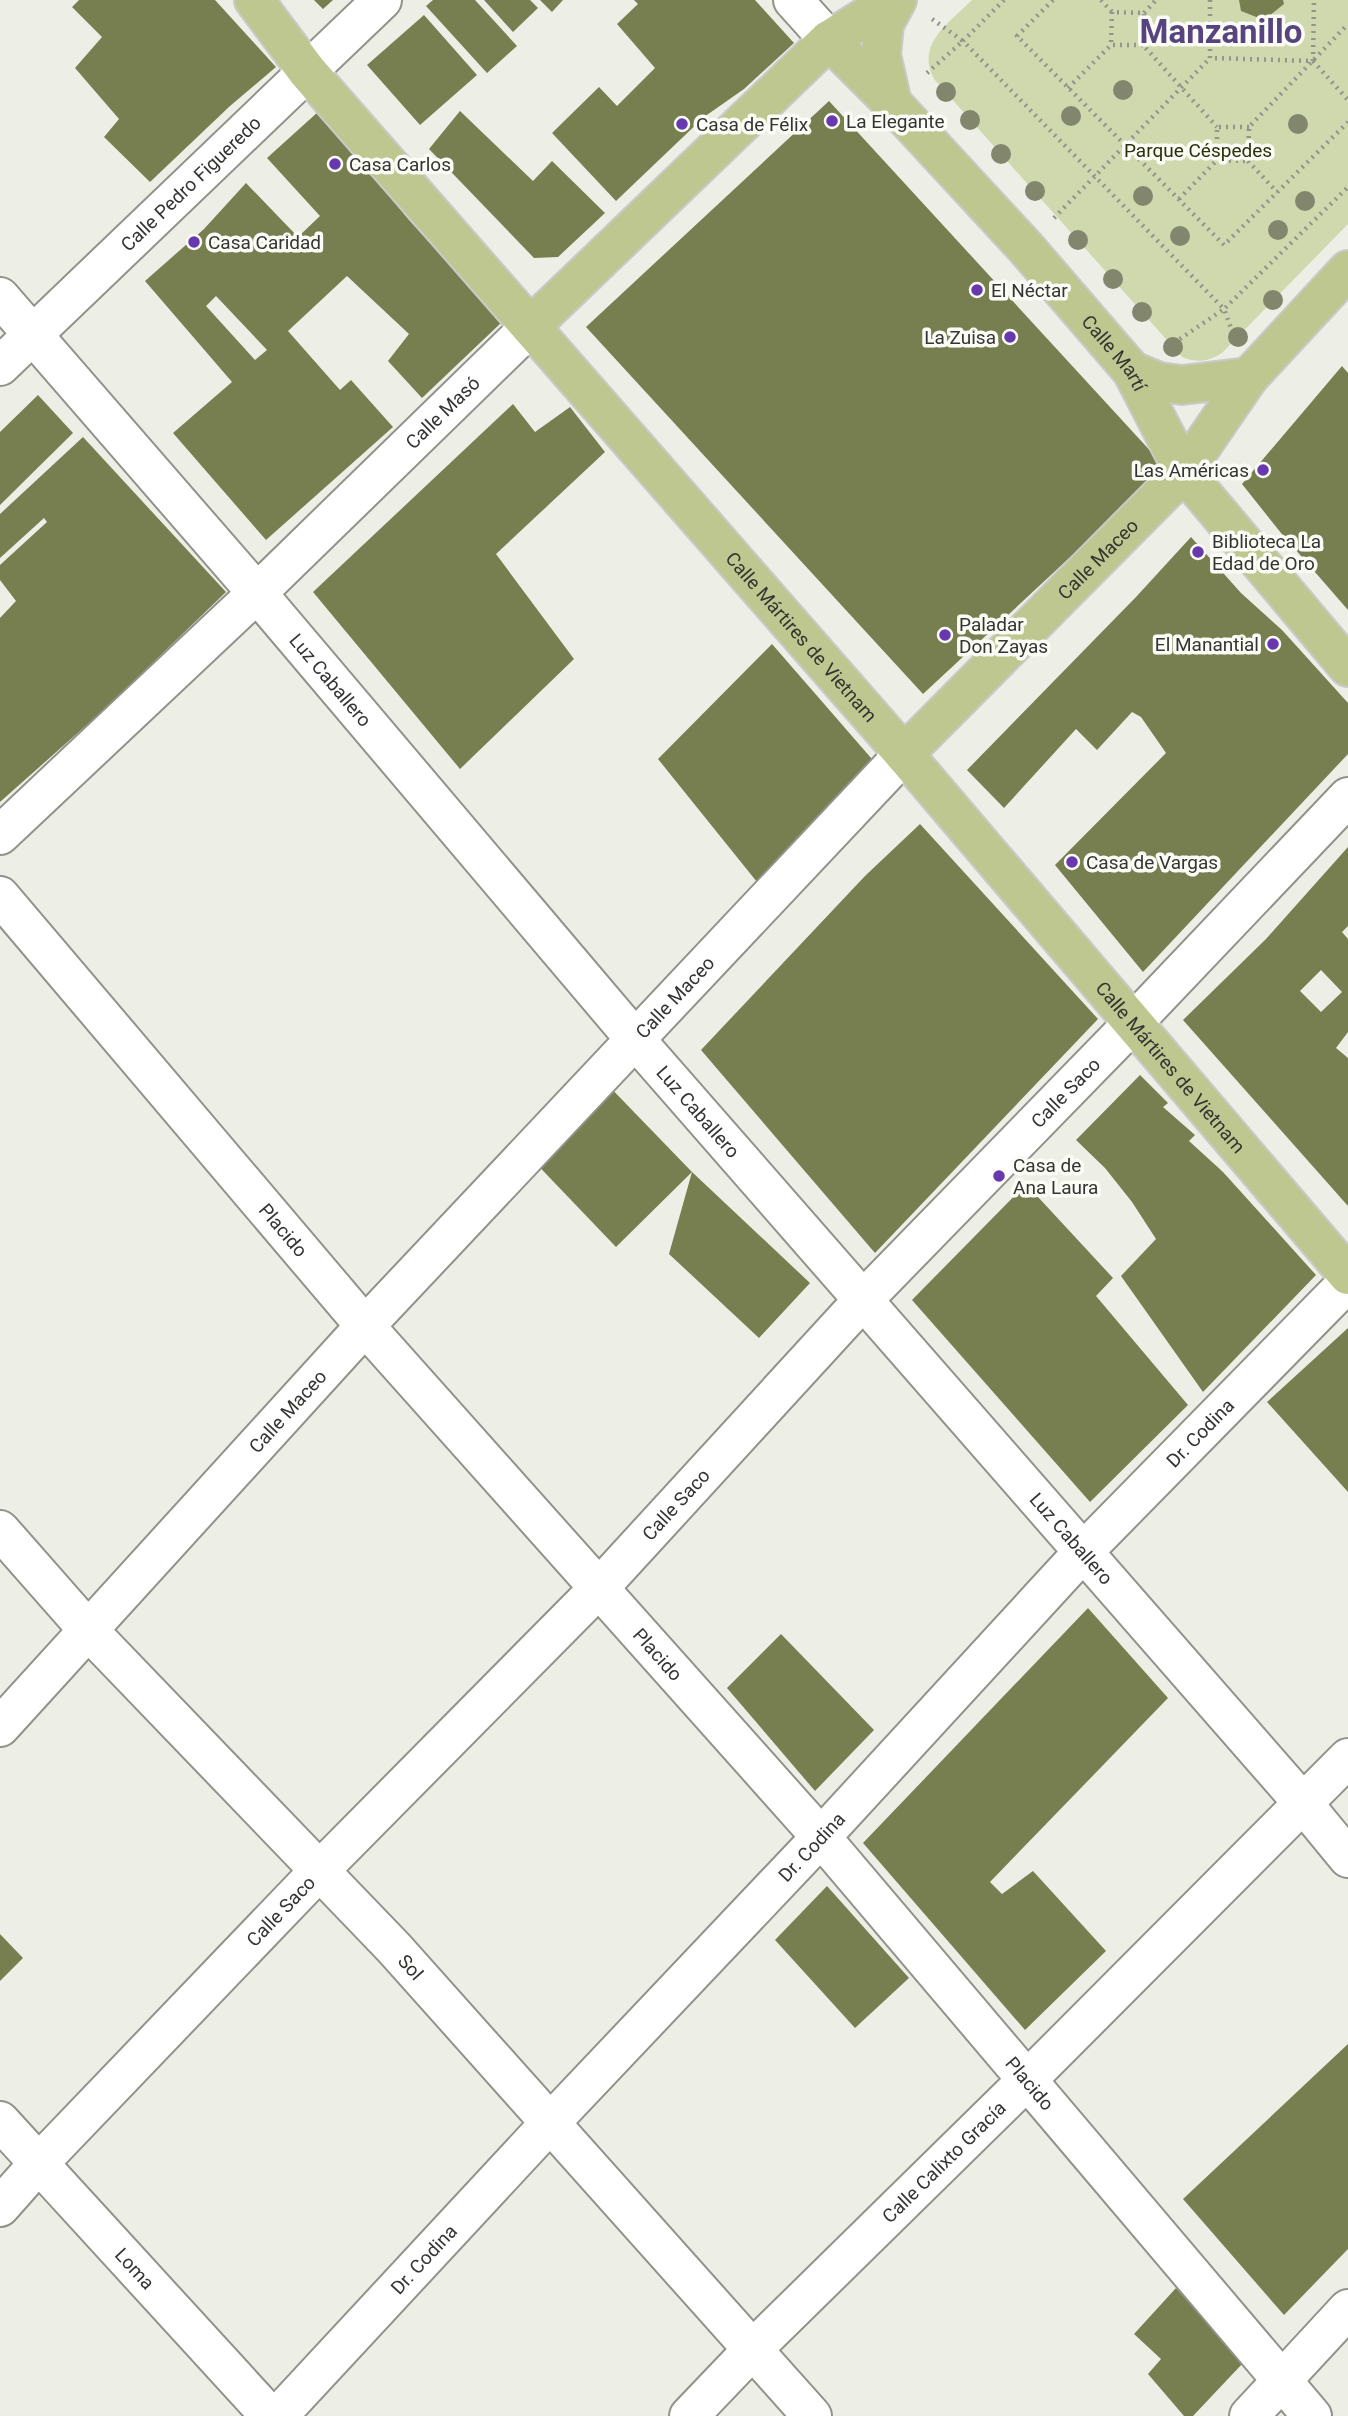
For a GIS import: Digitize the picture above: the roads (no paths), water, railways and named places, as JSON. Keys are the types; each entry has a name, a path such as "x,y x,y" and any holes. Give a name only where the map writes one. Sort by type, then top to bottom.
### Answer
{"main road":[{"name":"Calle Mártires de Vietnam","path":"254,0 307,71 904,754 1348,1275"},
{"name":"Calle Masó","path":"531,326 829,40 905,5"},
{"path":"892,103 881,55 884,24 905,5"},
{"name":"Calle Martí","path":"829,40 892,103 1026,248 1132,370 1184,472 1348,667"},
{"name":"Calle Maceo","path":"904,754 1184,472 1249,377 1348,270"},
{"path":"1132,370 1159,382 1182,385 1249,377"}],"street":[{"name":"Calle Pedro Figueredo","path":"0,366 382,0"},
{"name":"Calle Martí","path":"793,0 829,40"},
{"name":"Luz Caballero","path":"0,297 257,593 634,1038 1348,1858"},
{"name":"Calle Masó","path":"0,835 257,593 531,326"},
{"name":"Calle Maceo","path":"0,1727 365,1326 904,754"},
{"name":"Calle Saco","path":"0,2207 319,1871 599,1588 863,1300 1348,797"},
{"name":"Placido","path":"0,896 365,1326 821,1836 1312,2416"},
{"name":"Dr. Codina","path":"278,2416 1083,1552 1348,1282"},
{"name":"Sol","path":"0,1530 88,1630 394,1948 812,2416"},
{"name":"Calle Calixto Gracía","path":"689,2416 752,2350 1027,2080 1348,1758"},
{"name":"Loma","path":"0,2120 270,2416"},
{"path":"1249,2416 1348,2309"}],"place":[{"name":"La Elegante","path":"832,121"},
{"name":"Casa de Félix","path":"682,124"},
{"name":"Casa Carlos","path":"335,164"},
{"name":"Casa Caridad","path":"194,242"},
{"name":"El Néctar","path":"977,290"},
{"name":"La Zuisa","path":"1010,337"},
{"name":"Las Américas","path":"1263,470"},
{"name":"Biblioteca La Edad de Oro","path":"1198,552"},
{"name":"Paladar Don Zayas","path":"945,635"},
{"name":"El Manantial","path":"1273,644"},
{"name":"Casa de Vargas","path":"1072,862"},
{"name":"Casa de Ana Laura","path":"999,1176"}],"district":[{"name":"Manzanillo","path":"1221,31"}],"park label":[{"name":"Parque Céspedes","path":"1198,150"}]}
